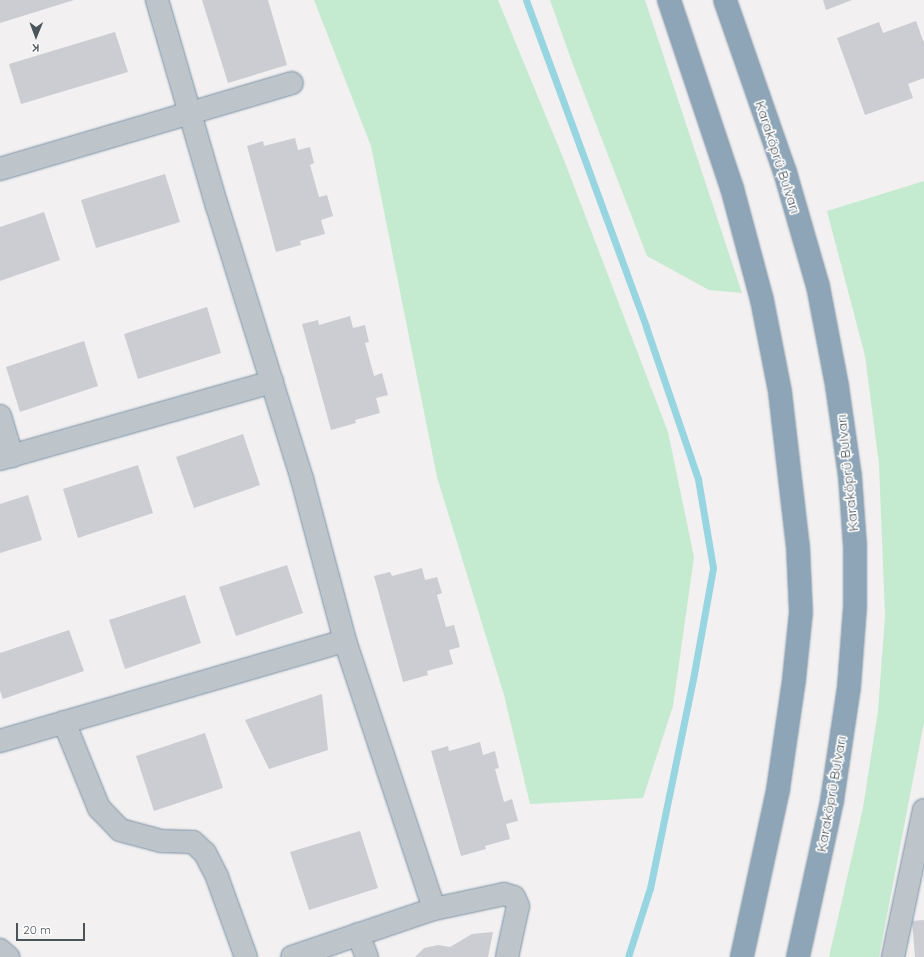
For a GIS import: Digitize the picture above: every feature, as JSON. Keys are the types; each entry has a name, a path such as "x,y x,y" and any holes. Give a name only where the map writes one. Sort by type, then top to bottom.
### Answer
{"highway":[{"path":"669,0 732,188 762,300 780,392 798,547 801,612 794,680 778,790 742,957"},
{"name":"Karaköprü Bulvarı","path":"725,0 785,172 818,286 837,386 850,476 855,545 855,608 849,687 832,801 798,957"}],"street":[{"path":"157,0 302,479 345,641 434,909"},
{"path":"0,169 292,84"},
{"path":"0,416 6,458 272,382"},
{"path":"0,741 345,641"},
{"path":"64,722 99,808 120,830 160,841 193,842 205,852 217,877 246,957"},
{"path":"894,957 924,810"},
{"path":"292,957 434,909 504,894 514,897 518,906 508,957"},
{"path":"358,934 367,957"},
{"path":"0,950 8,957"}],"green space":[{"path":"314,0 498,0 564,160 668,432 694,557 673,706 643,798 530,804 504,695 437,477 371,146"},
{"path":"550,0 645,0 742,293 709,290 647,256 572,62"},
{"path":"924,181 924,722 879,957 829,957 863,808 878,711 885,616 879,464 865,356 827,211"}],"building":[{"path":"0,0 74,0 0,23"},
{"path":"202,0 268,0 287,65 228,83"},
{"path":"823,0 852,0 826,10"},
{"path":"916,21 924,43 924,78 908,84 913,98 865,115 837,38 879,22 883,33"},
{"path":"115,32 128,72 21,104 9,64"},
{"path":"295,138 298,150 310,147 314,163 310,165 319,197 327,195 333,216 321,220 325,234 300,241 301,245 276,252 247,146 263,141 264,146"},
{"path":"165,174 180,222 96,248 81,200"},
{"path":"44,212 60,260 0,281 0,227"},
{"path":"207,307 221,353 138,379 124,334"},
{"path":"350,316 353,328 365,325 369,342 365,343 374,376 382,373 388,395 376,398 380,413 355,420 356,423 331,430 302,324 318,320 319,325"},
{"path":"84,341 98,386 20,412 6,367"},
{"path":"243,434 260,485 194,508 176,457"},
{"path":"138,465 153,513 78,538 63,489"},
{"path":"28,495 42,540 0,553 0,504"},
{"path":"287,565 303,613 236,636 219,587"},
{"path":"422,568 425,580 437,577 442,593 437,595 446,627 454,625 460,647 449,650 453,664 427,671 428,675 403,682 374,576 390,572 392,576"},
{"path":"185,595 201,643 125,669 109,620"},
{"path":"69,630 84,671 3,699 0,691 0,653"},
{"path":"322,694 328,750 269,769 245,720"},
{"path":"205,733 223,788 154,811 136,756"},
{"path":"480,742 483,755 495,751 499,768 495,769 504,802 512,799 518,821 506,824 510,839 485,846 486,849 461,856 431,751 448,746 449,751"},
{"path":"360,831 378,888 309,910 290,852"},
{"path":"924,920 924,957 915,957 912,921"},
{"path":"493,932 488,957 415,957 424,948 438,945 450,947 472,934"}],"waterway":[{"path":"526,0 646,327 698,479 713,568 694,674 650,888 628,957"}]}
